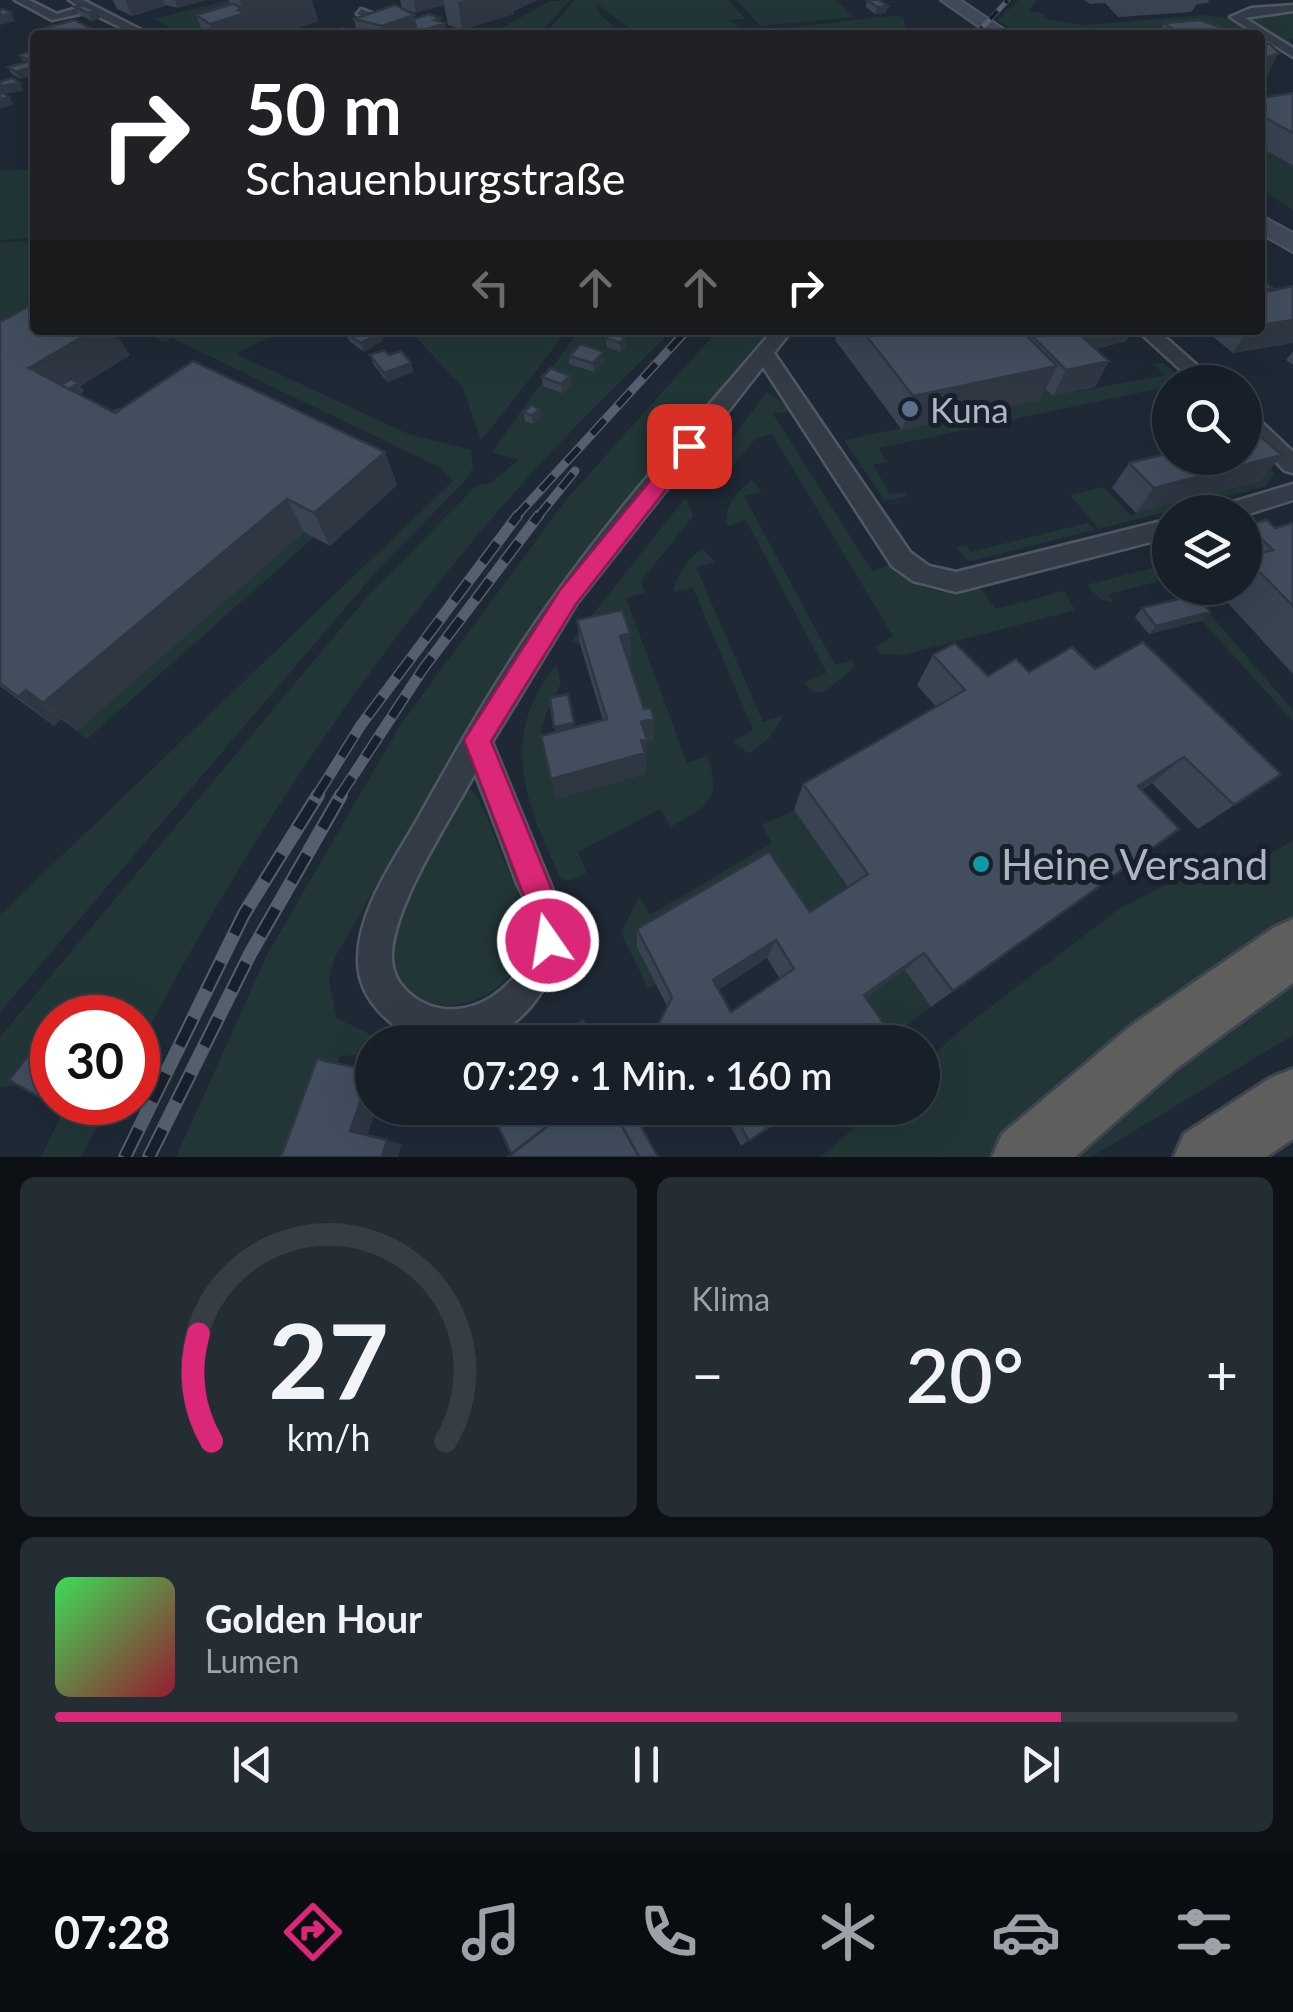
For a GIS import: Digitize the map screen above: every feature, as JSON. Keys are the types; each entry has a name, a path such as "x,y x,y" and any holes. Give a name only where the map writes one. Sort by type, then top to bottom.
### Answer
{"highway":[{"path":"1025,1157 1154,1047 1293,948"},
{"path":"1207,1157 1293,1101"}],"main road":[{"path":"927,0 971,30"},
{"path":"949,0 995,30"},
{"path":"1265,205 1293,224"},
{"path":"1265,225 1293,244"}],"street":[{"path":"20,0 56,18 80,2 135,30"},
{"path":"350,23 375,0"},
{"path":"1266,0 1288,9"},
{"path":"1257,30 1236,17 1251,11 1288,9"},
{"path":"361,12 410,30"},
{"path":"1265,35 1293,53"},
{"path":"477,740 550,922 537,974 519,1000 492,1020 448,1032 414,1022 386,996 376,976 375,957 382,917 477,740 568,597 779,335"},
{"path":"1152,335 1186,365"},
{"path":"764,352 901,559 922,574 956,582 1152,533"},
{"path":"1262,435 1293,465"},
{"path":"1262,501 1293,492"}],"green space":[{"path":"230,0 295,0 256,30 176,30 153,19"},
{"path":"570,0 543,30 491,30 502,28 550,1"},
{"path":"575,0 728,0 745,19 730,20 740,28 731,30 631,30 595,2 600,15 619,30 548,30"},
{"path":"737,0 835,0 854,17 760,26"},
{"path":"1019,0 1037,0 1028,11 1045,14 1043,18 1082,25 1207,15 1244,21 1246,16 1293,11 1293,39 1289,40 1293,43 1265,41 1265,30 1014,30 997,20"},
{"path":"899,15 904,18 905,30 763,30"},
{"path":"1265,150 1293,166 1293,210 1265,192"},
{"path":"30,169 30,238 0,240 0,171"},
{"path":"30,240 30,333 0,349 0,243"},
{"path":"150,335 273,335 236,354 408,434 471,450 473,467 465,481 379,568 0,1012 0,915 453,481 441,468 172,338 165,342"},
{"path":"414,335 564,335 481,441 463,388"},
{"path":"575,335 667,335 528,477 365,679 267,823 160,1008 160,995 35,995 368,596 477,485 489,484 519,460 492,452"},
{"path":"714,335 765,335 595,537 501,670 334,959 329,979 336,1018 355,1027 355,1055 340,1056 304,1157 176,1157 268,953 401,724 566,500"},
{"path":"993,335 1053,396 1152,377 1152,390 879,448 886,462 873,465 890,494 906,492 908,496 885,501 844,440 1039,400"},
{"path":"767,392 793,410 773,414 872,571 891,565 912,582 943,592 981,589 996,609 1064,591 1075,610 903,655 880,654 875,647 893,636 772,434 756,438 718,483 712,485 705,478"},
{"path":"1268,456 1274,475 1264,487 1233,495 1206,495 1259,481 1255,475 1262,475 1262,457"},
{"path":"752,480 762,492 744,496 835,665 853,660 852,669 824,692 813,692 804,682 827,673 746,520 728,526 729,507"},
{"path":"1104,487 1130,515 1152,509 1152,516 1099,529 1070,495"},
{"path":"686,497 693,516 641,581 645,593 626,598 687,763 707,756 712,793 702,807 671,827 660,809 578,852 587,873 568,881 561,879 528,796 523,770 527,718 556,664 561,682 543,727 546,757 646,760 641,743 654,739 580,644 571,642"},
{"path":"1088,523 1094,530 976,560 967,561 956,547 966,546 971,552"},
{"path":"304,532 314,537 87,739 77,731"},
{"path":"703,549 715,562 696,567 763,722 784,715 769,738 749,754 733,741 753,730 693,588 674,592 684,567"},
{"path":"1152,568 1152,583 1109,594 1113,602 1100,599 1087,585"},
{"path":"1187,605 1202,605 1293,710 1293,721"},
{"path":"471,789 485,813 521,901 522,950 509,976 487,995 461,1004 434,1004 412,994 397,974 393,943 396,926 422,867 463,792"},
{"path":"794,810 854,895 648,988 621,933 639,896 650,915 772,843 762,825"},
{"path":"1293,840 1293,932 995,1157 821,1157 857,1125 940,1125 940,1049 960,1030 1122,907 1177,880 1235,876"},
{"path":"1293,964 1293,1035 1091,1157 1044,1157"},
{"path":"905,970 931,1007 907,1025 866,1025 849,1010"},
{"path":"30,1001 30,1085 0,1087 0,1037"},
{"path":"56,1125 98,1125 81,1157 41,1157"}],"building":[{"path":"867,0 879,0 888,6 877,7"},
{"path":"233,4 246,13 210,24 196,15"},
{"path":"83,5 97,11 88,13 75,7"},
{"path":"395,5 414,15 382,26 354,19"},
{"path":"429,14 445,23 416,30 414,19"},
{"path":"74,20 94,30 38,30"},
{"path":"1200,20 1229,30 1174,30 1164,23"},
{"path":"1265,42 1270,44 1279,53 1265,58"},
{"path":"30,61 30,68 16,72 8,67"},
{"path":"12,78 20,83 0,86 0,82"},
{"path":"1293,93 1293,133 1265,118 1265,97"},
{"path":"1293,286 1293,320 1265,324 1265,292"},
{"path":"30,306 30,335 85,335 29,368 115,413 193,361 385,452 314,513 287,499 43,703 26,690 18,697 0,683 0,322"},
{"path":"349,335 376,335 361,343"},
{"path":"618,335 625,338 620,343 606,338"},
{"path":"866,335 1026,335 1057,366 913,396"},
{"path":"1031,335 1080,335 1109,361 1066,370"},
{"path":"581,344 604,352 593,363 569,356"},
{"path":"384,350 389,355 401,351 411,363 384,373 370,355"},
{"path":"551,368 570,376 561,384 542,377"},
{"path":"71,379 78,383 69,389 61,385"},
{"path":"531,405 539,409 532,416 524,412"},
{"path":"1262,438 1282,455 1262,460"},
{"path":"1152,457 1152,475 1204,475 1154,488 1129,463"},
{"path":"1267,520 1275,528 1293,523 1293,606 1262,574 1262,553 1273,550 1262,539 1262,521"},
{"path":"1204,605 1210,612 1156,626 1142,608"},
{"path":"622,610 630,633 620,636 644,709 651,708 654,719 641,722 647,739 641,740 645,753 551,779 541,736 607,719 577,620"},
{"name":"Heine Versand","path":"1143,642 1281,774 1234,805 1184,757 1138,786 1179,829 953,991 924,953 864,995 885,1025 659,1023 672,997 637,929 769,852 810,912 868,874 803,784 965,690 933,655 955,643 988,676 1016,659 1029,672 1072,647 1095,669","holes":["776,940 794,969 731,1012 713,980"]},
{"path":"568,694 574,723 554,727 550,698"},
{"path":"27,1057 30,1059 30,1092 9,1080"},
{"path":"317,1059 355,1067 355,1117 350,1131 387,1140 382,1157 281,1157"},
{"path":"498,1125 549,1125 511,1154"},
{"path":"549,1125 621,1125 639,1157 508,1157"},
{"path":"621,1125 640,1125 658,1157 639,1157"},
{"path":"740,1125 772,1125 749,1141"}],"railway":[{"path":"980,30 1008,0"},
{"path":"515,518 682,335"},
{"path":"537,518 575,471"},
{"path":"316,797 361,725 518,515"},
{"path":"339,797 423,669 539,515"},
{"path":"125,1157 244,914 318,795"},
{"path":"149,1157 250,954 341,795"}],"place":[{"name":"Kuna","path":"910,409"},
{"name":"Heine Versand","path":"981,864"}],"route":[{"path":"548,941 550,922 477,740 568,597 689,446"}]}
